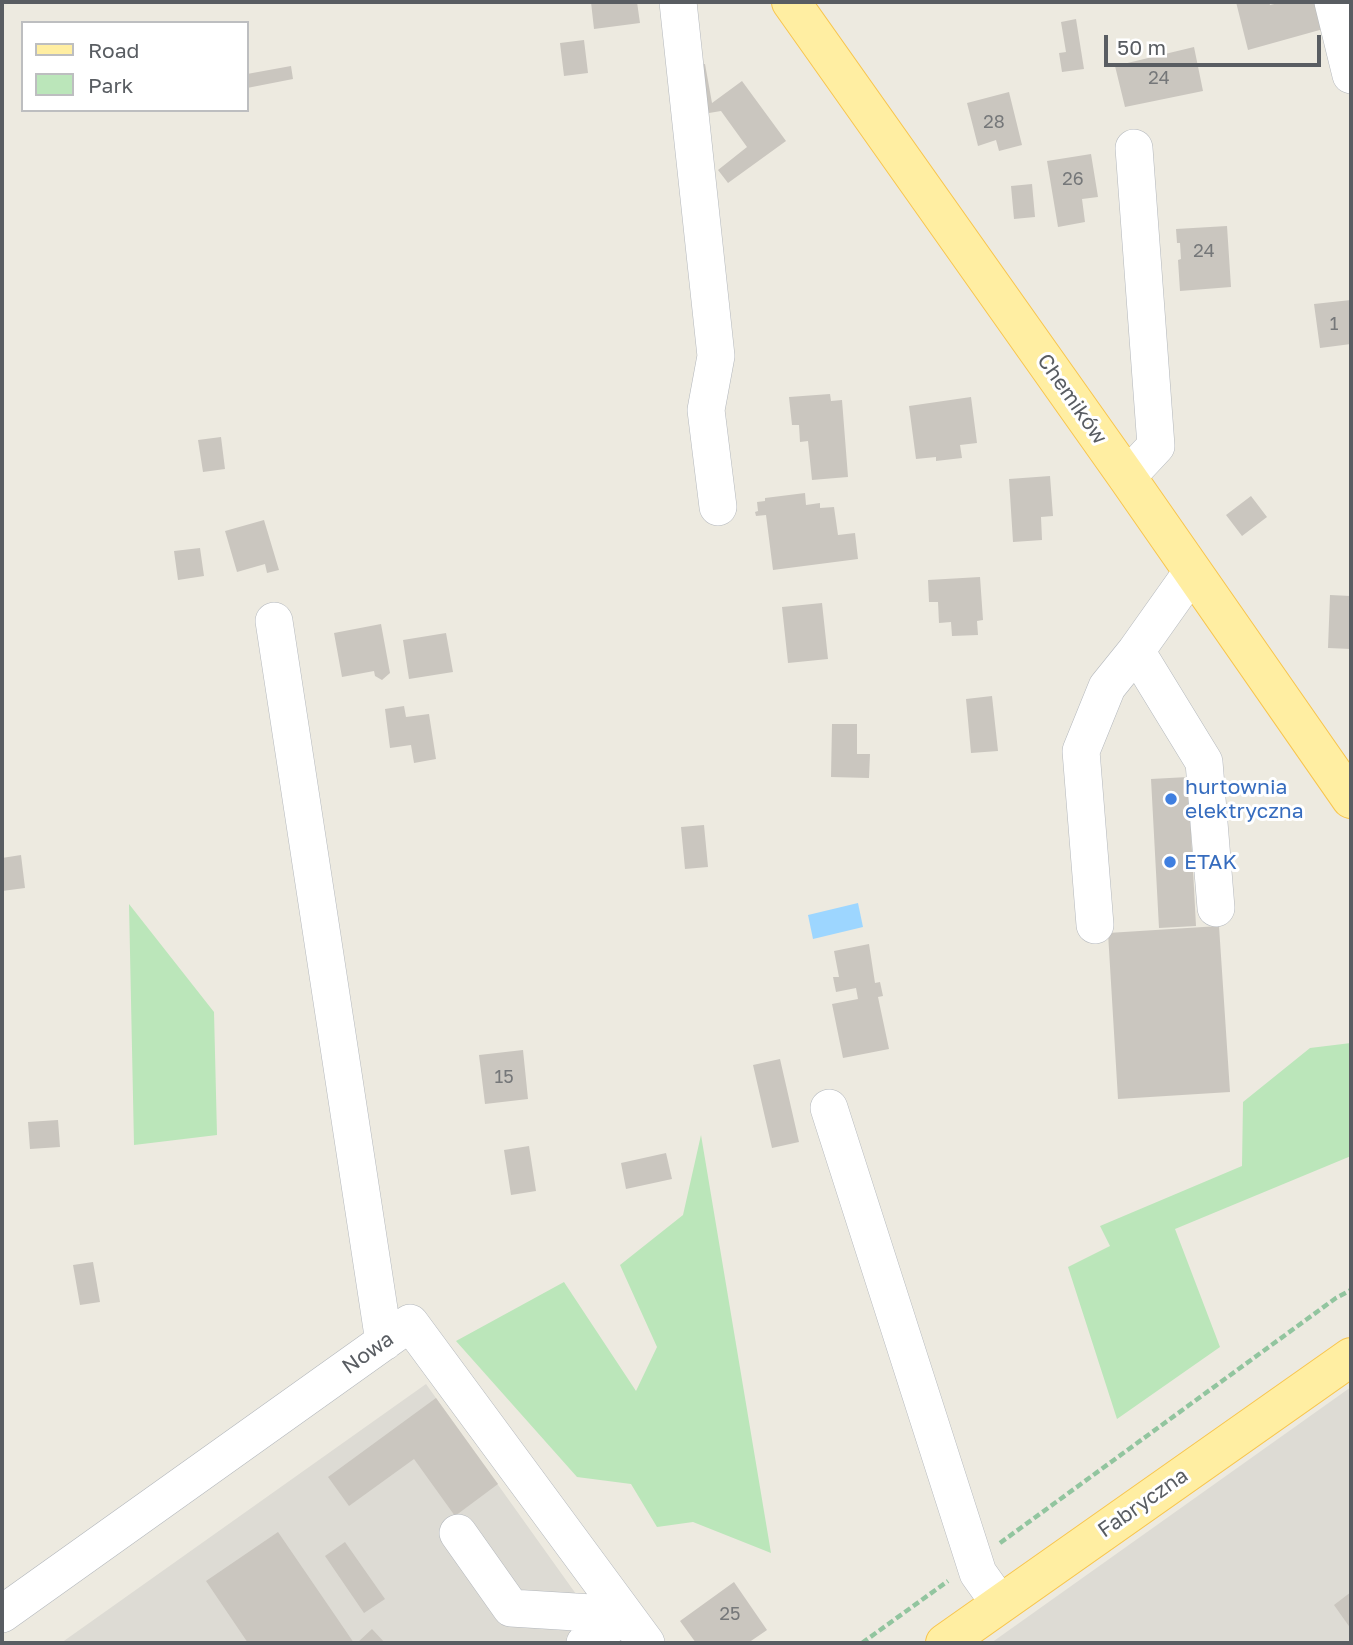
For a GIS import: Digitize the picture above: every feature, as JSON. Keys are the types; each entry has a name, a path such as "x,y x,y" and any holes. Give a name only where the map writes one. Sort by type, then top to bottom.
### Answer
{"main road":[{"name":"Chemików","path":"791,2 1351,799"},
{"name":"Fabryczna","path":"944,1643 1348,1358"}],"street":[{"path":"678,2 716,356 706,410 718,507"},
{"path":"1333,2 1351,75"},
{"path":"1127,477 1156,446 1134,148"},
{"path":"1094,925 1081,751 1107,687 1192,572"},
{"path":"274,621 384,1342"},
{"path":"1136,651 1204,762 1216,908"},
{"path":"829,1108 978,1573 1000,1604"},
{"name":"Nowa","path":"2,1614 410,1323 635,1629"},
{"path":"458,1533 511,1608 635,1629"},
{"path":"585,1643 635,1629"}],"path":[{"path":"862,1643 1336,1298 1351,1290"}],"shaded area":[{"path":"426,1384 611,1643 61,1643"},
{"path":"1351,1387 1351,1643 991,1643"}],"green space":[{"path":"129,904 214,1012 217,1135 134,1145"},
{"path":"1351,1043 1351,1156 1175,1229 1220,1347 1117,1419 1068,1267 1110,1246 1100,1226 1242,1166 1243,1102 1310,1048"},
{"path":"701,1135 771,1553 693,1522 657,1527 631,1484 577,1477 456,1341 564,1282 636,1391 657,1347 620,1265 683,1215"}],"water":[{"path":"858,903 863,927 813,939 808,915"}],"building":[{"path":"591,2 637,2 640,23 594,29"},
{"path":"1236,2 1269,2 1270,5 1283,2 1328,2 1334,26 1248,50"},
{"path":"1076,19 1084,69 1062,72 1059,53 1066,52 1061,22"},
{"path":"584,40 588,73 564,76 560,43"},
{"path":"1194,47 1203,91 1125,107 1115,66"},
{"path":"705,64 712,103 742,81 786,141 728,183 718,170 747,147 721,111 697,115 690,66"},
{"path":"291,66 293,79 248,88 248,74"},
{"path":"1009,92 1022,145 999,151 996,140 978,146 967,103"},
{"path":"1091,154 1098,197 1082,199 1085,222 1058,227 1047,161"},
{"path":"1032,184 1035,217 1014,219 1011,186"},
{"path":"1227,226 1231,287 1180,291 1180,243 1177,243 1176,229"},
{"path":"1351,300 1351,344 1320,348 1314,304"},
{"path":"830,394 831,401 842,400 848,477 812,480 808,441 800,442 799,425 792,425 789,397"},
{"path":"971,397 977,443 960,445 962,458 936,461 936,457 916,459 909,406"},
{"path":"221,437 225,469 203,472 198,440"},
{"path":"1050,476 1053,516 1041,517 1042,540 1013,542 1009,479"},
{"path":"805,493 806,505 820,503 820,508 834,507 838,535 855,533 858,559 773,570 766,515 756,516 757,502 765,501 765,498"},
{"path":"1251,496 1267,517 1242,536 1226,515"},
{"path":"264,520 279,570 267,573 265,564 237,572 225,531"},
{"path":"200,548 204,576 178,580 174,551"},
{"path":"980,577 983,620 977,621 978,635 952,636 951,622 939,623 938,602 929,602 928,580"},
{"path":"1330,595 1351,596 1351,649 1328,648"},
{"path":"822,603 828,659 788,663 782,607"},
{"path":"381,624 390,673 382,680 375,676 374,671 342,677 334,633"},
{"path":"446,633 453,672 409,679 403,640"},
{"path":"992,696 998,751 971,753 966,699"},
{"path":"404,706 406,717 429,714 436,759 414,763 411,745 390,748 385,709"},
{"path":"832,724 857,724 857,754 870,754 869,778 831,777"},
{"path":"1188,777 1196,926 1159,928 1151,779"},
{"path":"704,825 708,867 685,869 681,827"},
{"path":"21,855 25,888 2,891 2,858"},
{"path":"1219,926 1230,1092 1118,1099 1108,933"},
{"path":"869,944 875,983 880,982 883,996 878,997 889,1049 843,1058 832,1004 858,999 856,988 836,992 833,977 839,977 834,951"},
{"path":"523,1050 528,1099 485,1104 479,1055"},
{"path":"780,1059 799,1142 772,1148 753,1065"},
{"path":"58,1120 60,1147 30,1149 28,1122"},
{"path":"529,1146 536,1191 511,1195 504,1150"},
{"path":"666,1153 672,1179 626,1189 621,1163"},
{"path":"93,1262 100,1302 80,1305 73,1265"},
{"path":"436,1398 498,1484 455,1516 414,1459 349,1506 328,1477"},
{"path":"278,1532 354,1643 248,1643 206,1581"},
{"path":"345,1542 385,1599 364,1613 325,1556"},
{"path":"734,1582 767,1630 748,1643 696,1643 680,1621"},
{"path":"1351,1592 1351,1629 1334,1605"},
{"path":"372,1629 385,1643 357,1643"}],"place":[{"name":"hurtownia elektryczna","path":"1171,799"},
{"name":"ETAK","path":"1170,862"}]}
